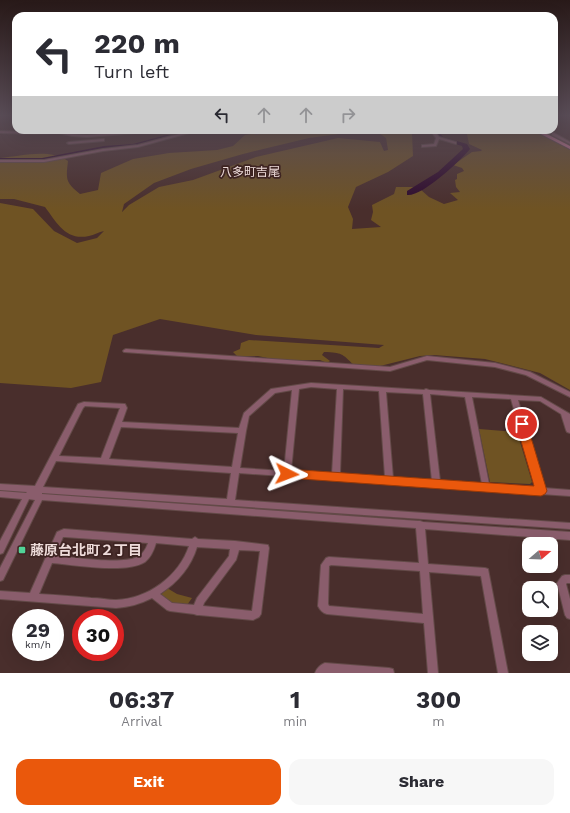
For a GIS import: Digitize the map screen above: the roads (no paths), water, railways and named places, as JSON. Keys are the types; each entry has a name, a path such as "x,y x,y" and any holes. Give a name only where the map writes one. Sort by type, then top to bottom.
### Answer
{"street":[{"path":"0,162 44,161 109,149 134,146"},
{"path":"126,351 390,369 427,358 495,365 528,373 570,395"},
{"path":"230,503 246,415 269,393 296,387 310,384 541,399 567,415 570,430"},
{"path":"287,474 296,387"},
{"path":"336,477 340,387"},
{"path":"382,389 388,480"},
{"path":"426,391 436,483"},
{"path":"468,394 486,487"},
{"path":"514,397 541,491"},
{"path":"0,576 54,458 80,406 84,404 123,406 124,408 104,461"},
{"path":"118,424 242,431"},
{"path":"54,458 570,493"},
{"path":"0,487 39,493 570,536"},
{"path":"0,494 27,496 39,493 230,503 570,526"},
{"path":"0,550 27,496"},
{"path":"420,524 433,673"},
{"path":"33,597 60,535 64,533 265,548 256,614 253,616 170,607 154,594"},
{"path":"50,559 129,564 141,559 147,554 153,539"},
{"path":"0,594 116,604 131,603 154,594 171,581 188,561 193,552 195,542"},
{"path":"197,610 200,601 233,557 235,545"},
{"path":"428,620 327,610 323,606 324,564 329,561 485,572 503,673"},
{"path":"570,579 565,579 561,584 570,615"},
{"path":"320,673 325,668 390,673"}],"waterway":[{"path":"0,160 42,160 104,148 127,146"},
{"path":"410,193 440,174 467,149 466,146"}],"place":[{"name":"藤原台北町２丁目","path":"22,550"}],"district":[{"name":"八多町吉尾","path":"250,172"}]}
